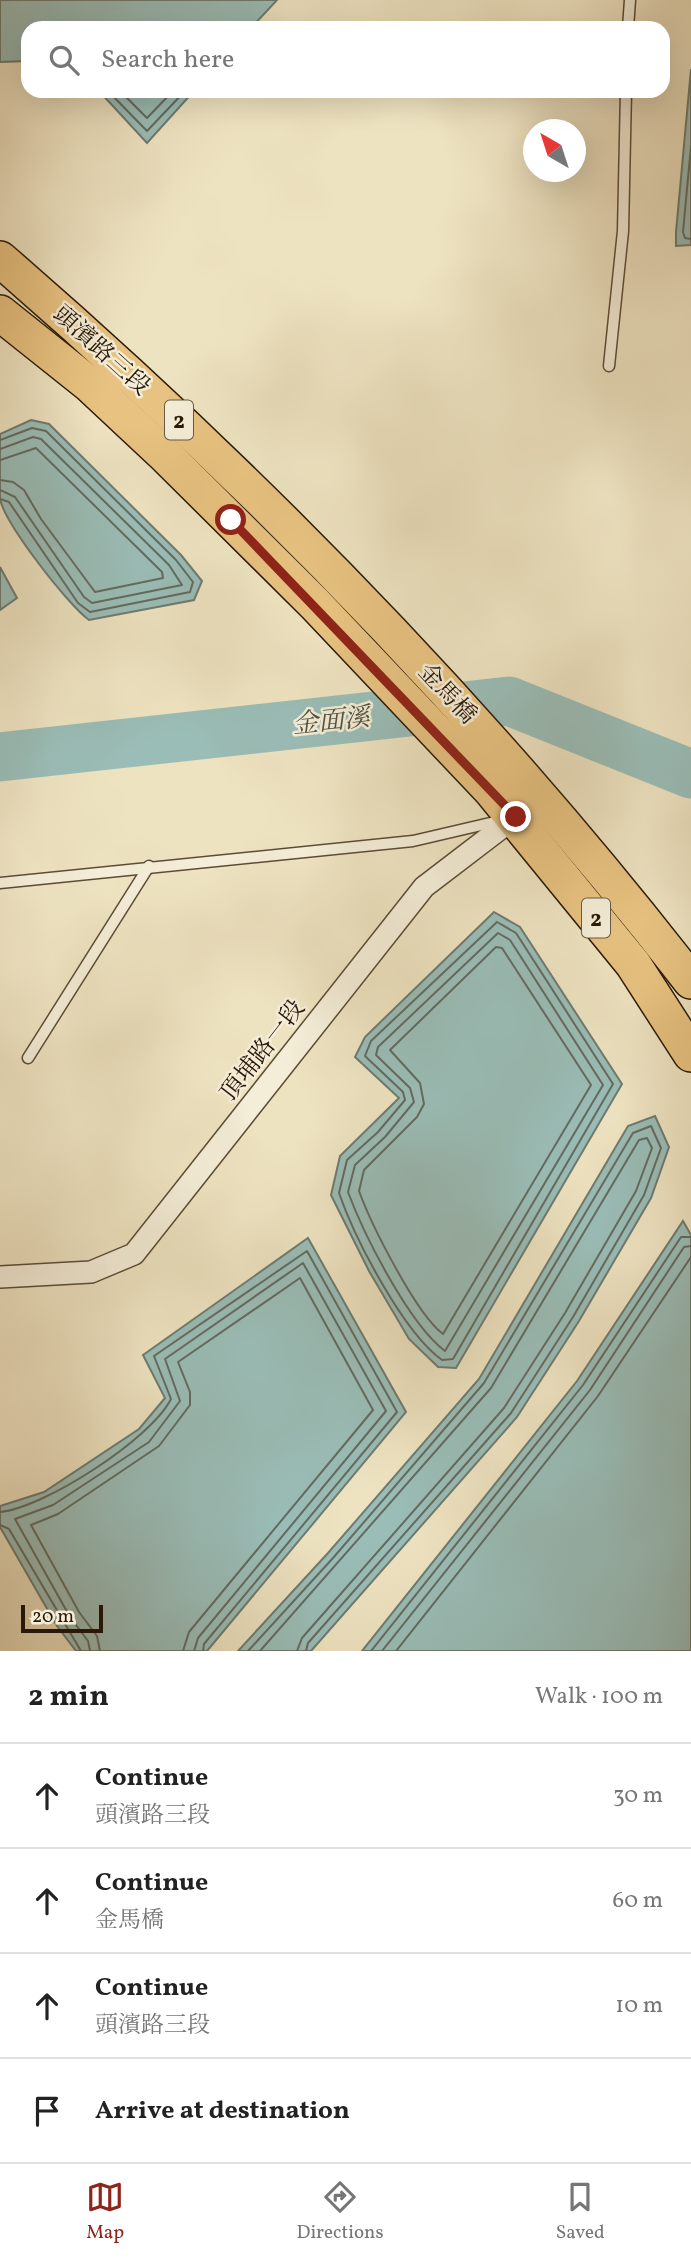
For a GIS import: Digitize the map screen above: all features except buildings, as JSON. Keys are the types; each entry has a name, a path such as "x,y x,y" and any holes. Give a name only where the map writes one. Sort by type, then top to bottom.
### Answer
{"main road":[{"name":"頭濱路三段","path":"0,259 202,440 352,589"},
{"name":"頭濱路三段","path":"0,313 89,384 314,604"},
{"name":"金馬橋","path":"352,589 544,797"},
{"name":"金馬橋","path":"314,604 516,817"},
{"name":"2","path":"544,797 691,981"},
{"name":"2","path":"516,817 633,964 691,1054"}],"street":[{"name":"頂埔路一段","path":"0,1277 91,1272 134,1254 424,887 544,797"}],"lane":[{"path":"628,21 630,0"},
{"path":"609,366 623,231 626,98"},
{"path":"0,883 413,841 516,817"},
{"path":"28,1058 149,866"}],"water":[{"path":"0,0 277,0 258,21 21,21 21,61 0,62"},
{"path":"691,69 691,245 676,246 676,232"},
{"path":"105,98 188,98 147,143"},
{"path":"31,420 49,424 181,555 202,581 194,600 89,620 79,612 38,563 4,511 0,499 0,434"},
{"path":"0,567 17,598 0,610"},
{"path":"494,912 520,927 622,1084 456,1368 438,1367 409,1339 369,1271 331,1195 340,1156 399,1098 355,1057 365,1037"},
{"path":"655,1116 669,1147 651,1198 579,1321 517,1417 311,1651 238,1651 328,1553 479,1379 628,1126"},
{"path":"683,1221 691,1235 691,1651 362,1651 577,1381"},
{"path":"308,1238 406,1412 207,1651 76,1651 57,1626 0,1527 0,1506 44,1492 139,1429 165,1398 143,1355"}],"waterway":[{"name":"金面溪","path":"0,757 509,701 691,774"}],"route":[{"path":"231,520 516,817"}]}
